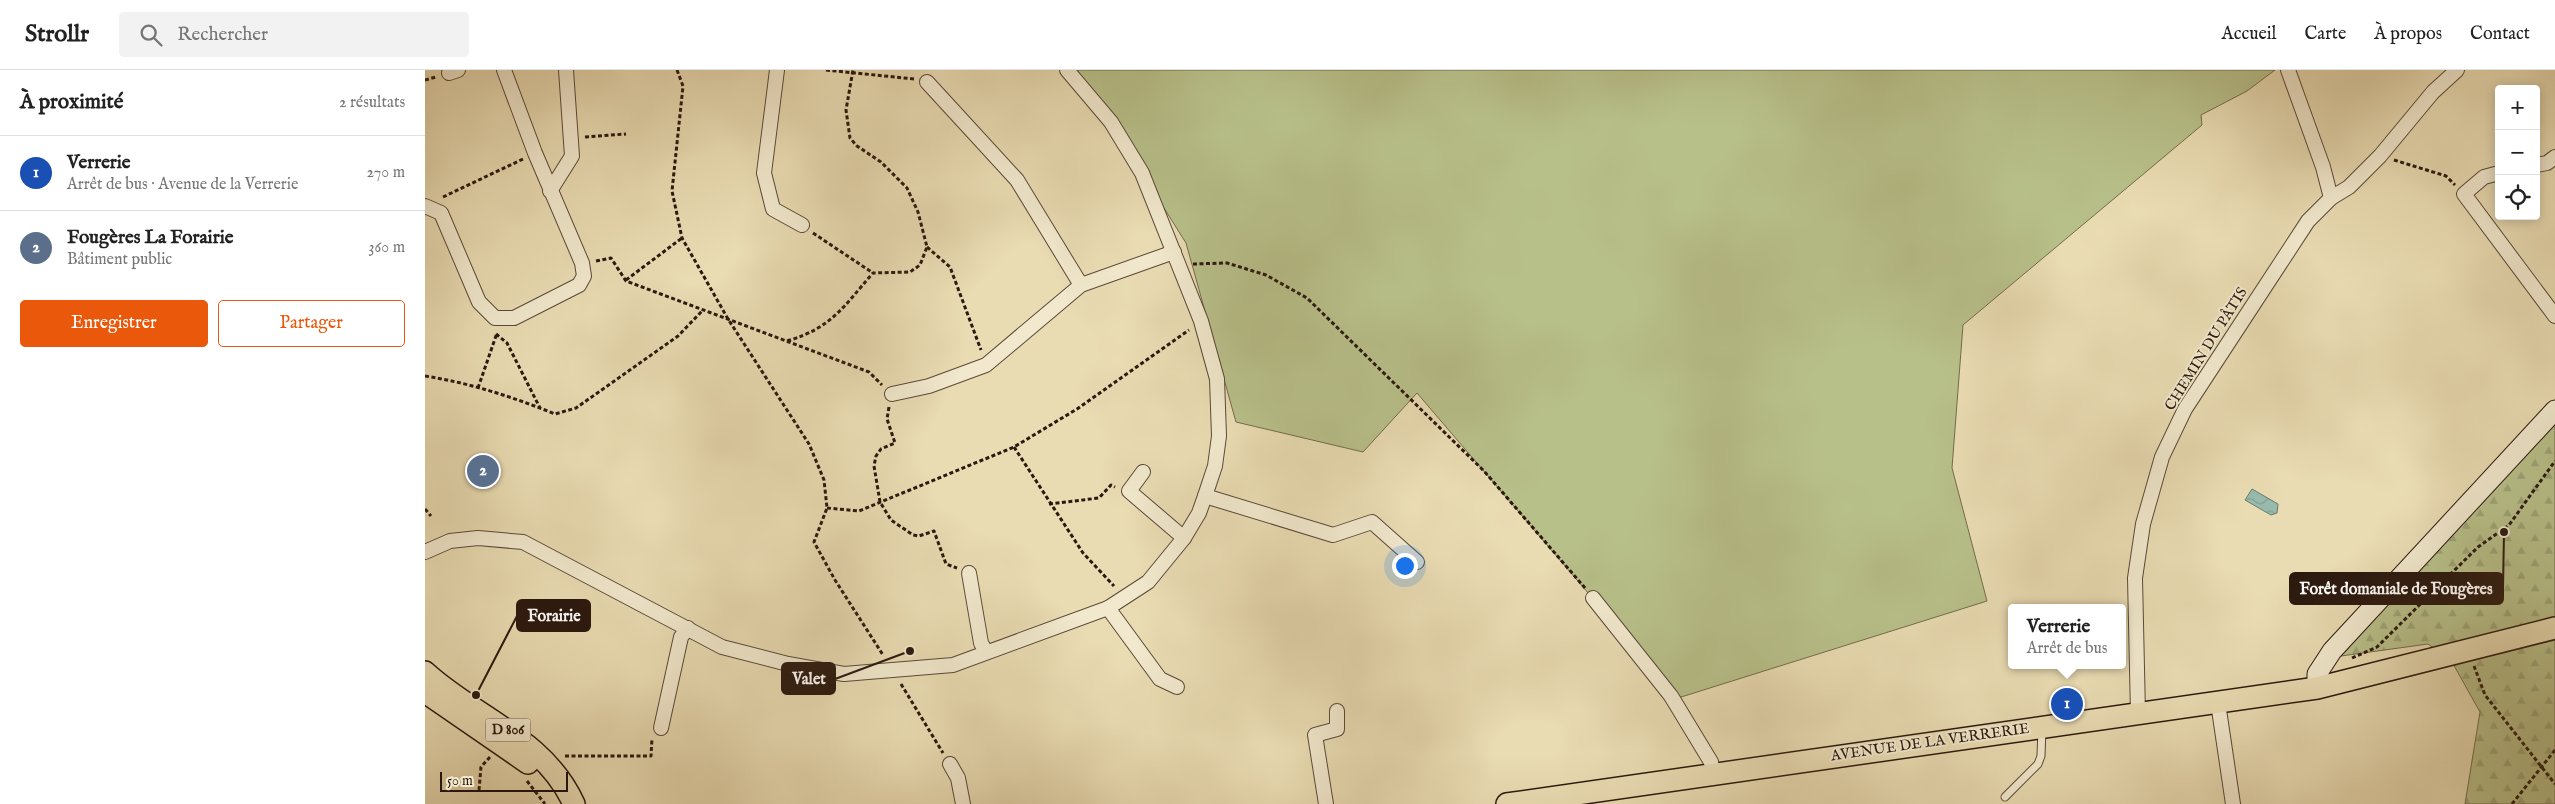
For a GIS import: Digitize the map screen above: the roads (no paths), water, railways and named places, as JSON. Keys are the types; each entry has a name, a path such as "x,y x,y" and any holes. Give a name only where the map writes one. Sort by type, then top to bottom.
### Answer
{"main road":[{"name":"AVENUE DE LA VERRERIE","path":"1507,804 2042,726 2219,703 2468,650 2555,628"},
{"name":"D 806","path":"425,672 538,753 567,787 574,804"},
{"name":"D 806","path":"425,692 528,763 555,795 559,804"}],"street":[{"path":"431,203 441,213 479,302 495,318 514,318 579,285 584,276 582,263 550,191 503,70"},
{"path":"550,191 572,156 566,70"},
{"path":"777,70 763,173 773,209 802,225"},
{"path":"425,552 450,541 478,538 523,542 723,647 788,664 844,674 953,664 1108,608 1148,582 1184,538 1199,513 1205,496 1215,466 1219,436 1217,379 1201,321 1142,173 1111,122 1067,70"},
{"path":"2288,70 2323,167 2331,198"},
{"name":"CHEMIN DU PÂTIS","path":"2138,714 2135,578 2143,524 2163,457 2185,409 2308,222 2331,198 2349,187 2379,156 2433,92 2457,70"},
{"path":"927,82 1017,180 1081,285"},
{"path":"2540,164 2547,163 2555,158"},
{"path":"2495,174 2484,177 2464,194 2555,316"},
{"path":"891,394 929,386 986,365 1081,285 1174,252"},
{"path":"2317,681 2332,651 2555,410"},
{"path":"1143,472 1129,491 1184,538"},
{"path":"1205,496 1333,535 1372,522 1417,562"},
{"path":"969,574 981,643 986,652"},
{"path":"1593,598 1671,696 1711,762 1713,774"},
{"path":"1108,608 1160,679 1177,687"},
{"path":"661,728 681,637 688,628"},
{"path":"2219,703 2233,804"},
{"path":"1326,804 1315,735 1337,729 1337,710"},
{"path":"950,764 958,778 963,804"}],"lane":[{"path":"2005,798 2038,764 2041,756 2042,726"}],"water":[{"path":"2252,489 2278,504 2277,513 2271,515 2245,500"}],"place":[{"name":"Fougères La Forairie","path":"483,471"},
{"name":"Forêt domaniale de Fougères","path":"2504,532"},
{"name":"Valet","path":"910,651"},
{"name":"Forairie","path":"476,695"},
{"name":"Verrerie","path":"2067,704"}]}
